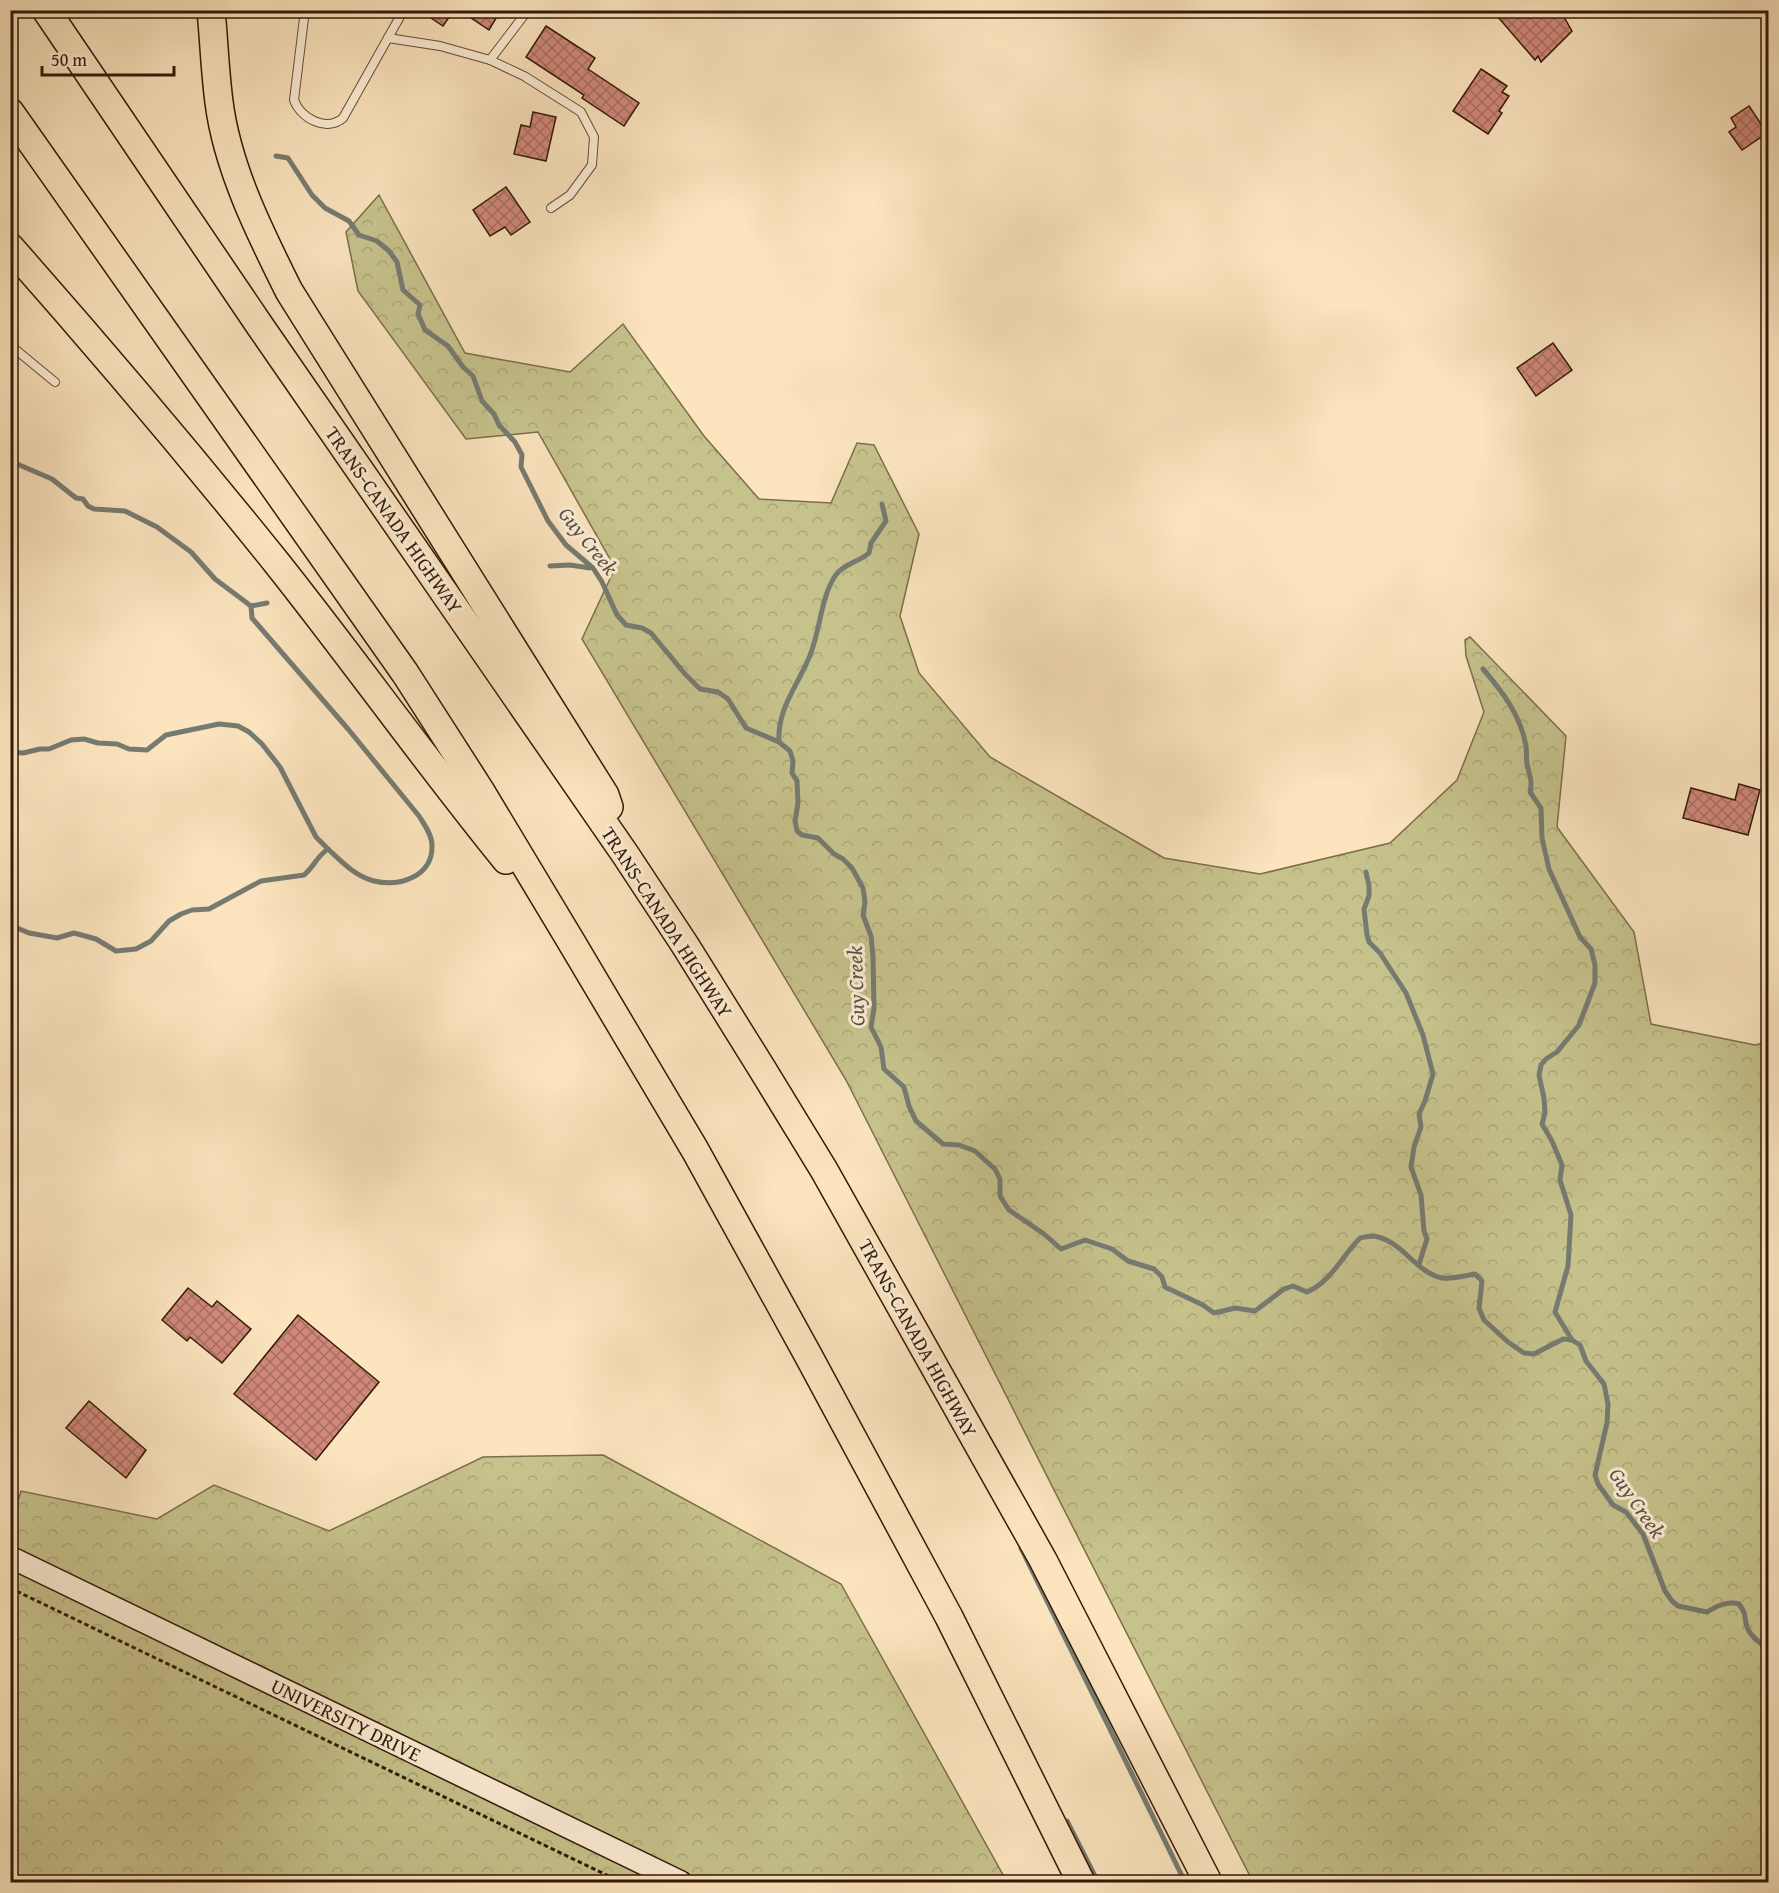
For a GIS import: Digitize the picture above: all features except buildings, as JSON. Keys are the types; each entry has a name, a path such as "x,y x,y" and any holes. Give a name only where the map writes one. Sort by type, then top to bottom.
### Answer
{"highway":[{"name":"TRANS-CANADA HIGHWAY","path":"46,10 686,945 824,1170 1043,1560 1208,1882"},
{"path":"211,10 219,104 234,164 256,224 295,300 605,795 625,854"},
{"path":"10,112 405,673 480,790 695,1150 949,1617 1082,1882"},
{"path":"10,246 275,562 371,683 450,791 569,938"}],"street":[{"name":"UNIVERSITY DRIVE","path":"10,1557 681,1882"}],"lane":[{"path":"305,10 294,100 303,114 318,122 332,124 343,118 402,13"},
{"path":"490,60 528,10"},
{"path":"388,38 440,46 490,60 524,76 581,112 594,137 592,165 570,195 551,208"},
{"path":"10,345 55,381"}],"path":[{"path":"10,1588 621,1882"}],"green space":[{"path":"379,195 465,353 570,372 623,324 704,436 759,499 831,503 857,443 874,445 919,534 900,616 919,673 990,757 1164,858 1260,874 1390,843 1457,780 1484,712 1466,656 1465,640 1470,637 1566,736 1557,827 1634,932 1651,1024 1755,1045 1768,1042 1768,1882 1253,1882 846,1080 582,639 615,568 538,432 466,439 358,291 346,232"},
{"path":"603,1455 841,1584 1007,1882 11,1882 10,1525 21,1491 157,1519 214,1485 329,1531 483,1457"}],"waterway":[{"name":"Guy Creek","path":"276,156 288,158 312,195 325,208 349,221 359,235 377,241 389,251 397,262 403,290 420,305 418,314 425,330 448,346 463,367 473,376 482,401 494,414 499,425 515,442 522,455 521,467 548,521 566,545 593,568 617,615 626,625 642,628 651,633 700,689 718,692 728,699 746,728 779,742 790,751 793,761 792,773 797,781 798,803 795,821 797,831 802,835 818,838 834,854 843,859 852,868 863,888 865,902 863,915 871,936 873,957 874,1009 871,1027 881,1047 884,1069 904,1087 916,1121 943,1144 959,1145 975,1151 995,1169 1000,1179 1000,1196 1009,1210 1044,1234 1061,1249 1085,1240 1112,1249 1128,1261 1154,1269 1162,1277 1165,1287 1203,1305 1214,1313 1235,1308 1255,1311 1284,1289 1293,1286 1307,1292 1330,1275 1360,1238 1376,1236 1387,1240 1425,1270 1442,1278 1475,1274 1482,1281 1479,1308 1484,1320 1508,1342 1524,1353 1534,1354 1563,1339 1572,1340 1580,1345 1586,1361 1604,1384 1608,1404 1607,1423 1595,1475 1598,1484 1613,1505 1626,1512 1643,1534 1665,1591 1672,1601 1678,1606 1707,1612 1718,1606 1739,1604 1751,1634 1768,1649"},
{"path":"10,461 52,479 94,509 125,511 157,527 191,552 215,579 251,606 267,603"},
{"path":"779,742 784,709 812,650 830,585 838,572 869,553 871,543 886,521 882,504"},
{"path":"550,566 570,565 590,568"},
{"path":"10,925 29,933 57,938 74,933 96,939 116,951 136,949 151,941 169,921 181,914 192,910 209,909 261,881 304,875 328,849 355,872 374,881 404,881 421,872 427,865 431,856 432,841 419,816 348,729 252,618 251,606"},
{"path":"1483,669 1504,695 1520,724 1526,746 1531,781 1530,792 1541,808 1542,838 1549,869 1580,937 1591,949 1595,965 1595,983 1579,1025 1557,1052 1541,1065 1539,1075 1545,1113 1542,1124 1562,1165 1560,1180 1571,1215 1568,1266 1555,1312 1572,1340"},
{"path":"10,752 23,753 49,749 71,740 84,739 98,743 117,744 129,749 147,750 166,735 219,724 238,726 262,744 280,767 316,837 328,849"},
{"path":"1366,872 1369,896 1364,909 1369,942 1380,953 1406,993 1423,1035 1433,1074 1419,1114 1421,1127 1414,1147 1411,1167 1421,1195 1424,1231 1427,1239 1419,1264"},
{"path":"1021,1548 1185,1882"},
{"path":"1067,1821 1098,1882"}]}
